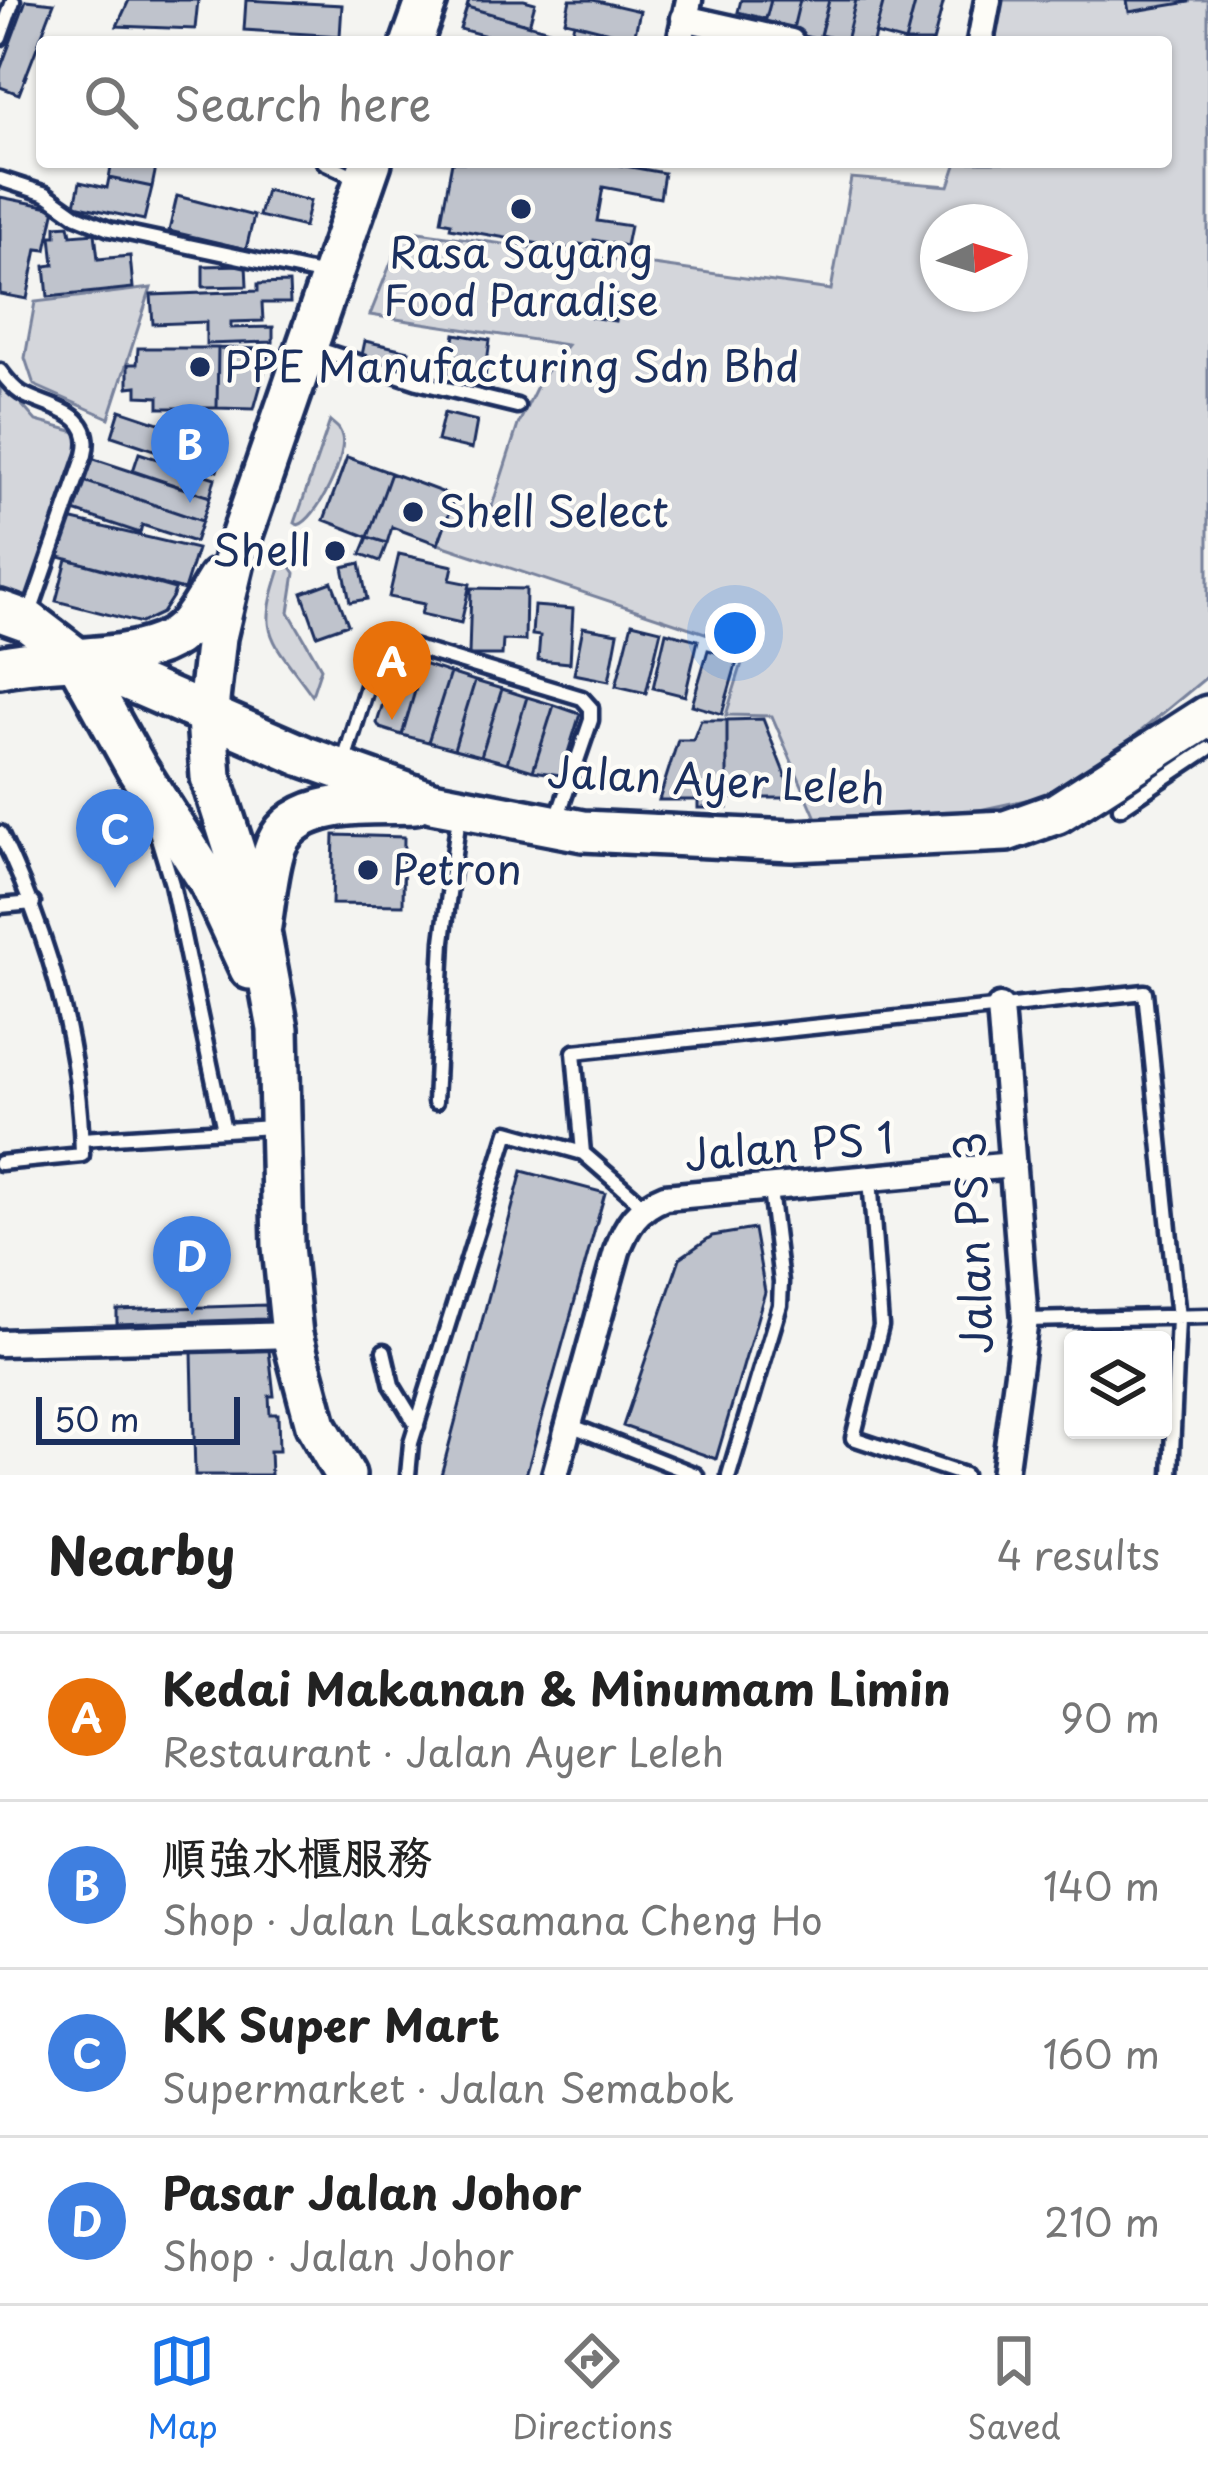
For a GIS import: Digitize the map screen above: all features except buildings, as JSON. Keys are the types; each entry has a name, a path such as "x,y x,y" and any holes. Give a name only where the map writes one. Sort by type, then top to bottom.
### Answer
{"main road":[{"path":"414,36 427,0"},
{"path":"345,1475 316,1425 292,1335 283,1246 278,1029 260,931 211,777 207,718 216,637 237,549 368,172"},
{"path":"0,667 135,650 171,639 190,622 237,549"},
{"path":"14,616 75,657 136,767 210,883 278,1029"},
{"name":"Jalan Ayer Leleh","path":"75,657 207,718 446,805 583,831 793,842 1006,830 1057,813 1208,716"},
{"path":"260,931 274,848 296,821 324,808 446,805"}],"street":[{"path":"981,36 988,0"},
{"path":"684,20 762,36"},
{"name":"Jalan PS 3","path":"1000,1007 1024,1320 1004,1475"},
{"name":"Jalan PS 1","path":"555,1475 616,1251 626,1226 644,1206 664,1197 1013,1166"},
{"path":"0,1342 292,1335"}],"lane":[{"path":"0,38 13,1"},
{"path":"0,179 46,194 77,216 109,229 332,277"},
{"path":"309,345 418,382 518,406"},
{"path":"0,371 24,395 66,411 87,436 85,455 14,616"},
{"path":"341,770 378,650 388,641 399,643 582,698 591,708 555,826"},
{"path":"1120,808 1208,749"},
{"path":"136,767 172,884 224,1130"},
{"path":"434,1102 446,805"},
{"path":"0,833 33,903 71,1029 82,1138 82,1155 0,1163"},
{"path":"0,906 33,903"},
{"path":"583,1153 574,1052 1145,992 1178,1318 1171,1475"},
{"path":"82,1138 282,1127"},
{"path":"408,1475 417,1426 508,1132 583,1153 644,1206"},
{"path":"870,1178 881,1327 853,1438 964,1475"},
{"path":"729,1475 780,1305 770,1190"},
{"path":"1024,1320 1208,1316"},
{"path":"384,1351 392,1385 417,1426"},
{"path":"570,1425 696,1475"}],"shaded area":[{"path":"998,0 1208,0 1208,676 1129,741 1044,796 938,819 819,825 772,716 726,715 747,647 438,544 455,497 492,506 518,425 541,378 567,345 370,315 404,230 831,290 851,178 949,186 955,168 1172,168 1172,36 989,36"},
{"path":"151,288 109,418 34,385 25,358 35,302"},
{"path":"0,380 36,421 80,433 85,439 27,607 0,598"},
{"path":"330,421 342,437 340,458 322,500 298,525 295,523"},
{"path":"284,557 295,573 289,612 321,668 312,695 271,632 271,603"}],"place":[{"name":"Rasa Sayang Food Paradise","path":"521,209"},
{"name":"PPE Manufacturing Sdn Bhd","path":"200,367"},
{"name":"順強水櫃服務","path":"190,503"},
{"name":"Shell Select","path":"413,512"},
{"name":"Shell","path":"335,551"},
{"name":"Kedai Makanan & Minumam Limin","path":"392,720"},
{"name":"Petron","path":"368,870"},
{"name":"KK Super Mart","path":"115,888"},
{"name":"Pasar Jalan Johor","path":"192,1315"}]}
